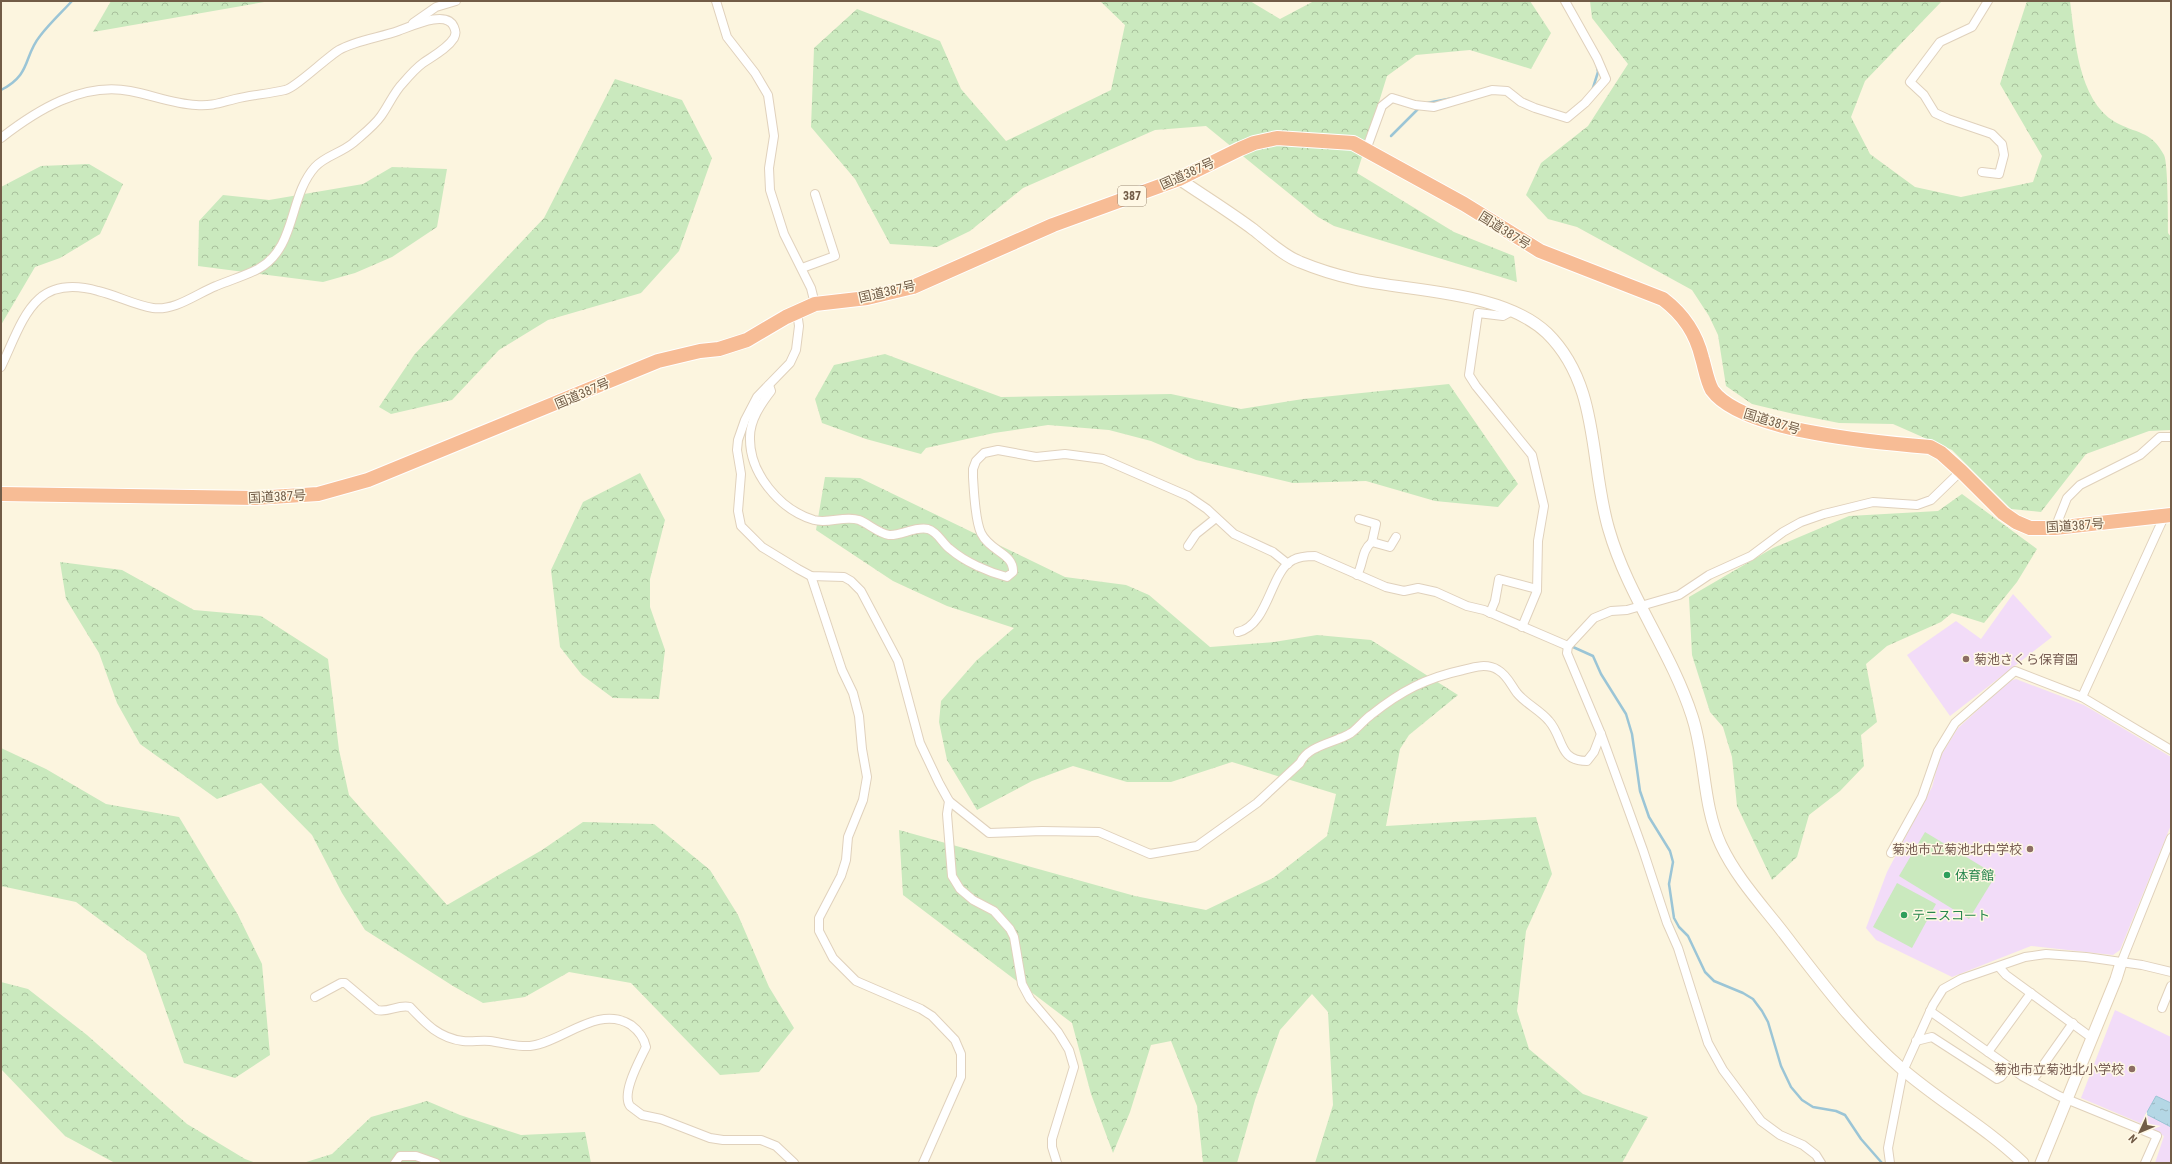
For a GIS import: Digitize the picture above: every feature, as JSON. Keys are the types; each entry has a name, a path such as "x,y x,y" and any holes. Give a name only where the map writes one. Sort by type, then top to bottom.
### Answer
{"highway":[{"name":"国道387号","path":"1,494 255,498 318,494 368,480 658,361 700,350 719,349 747,340 797,312 815,304 873,296 913,287 1053,225 1179,179 1240,148 1277,138 1353,143 1464,204 1540,252 1663,299 1675,308 1693,331 1712,388 1722,401 1733,408 1784,426 1832,437 1930,447 1941,453 1961,471 2003,513 2016,522 2030,528 2056,528 2168,516"}],"street":[{"path":"378,38 407,27 436,7 456,1"},
{"path":"716,1 727,37 755,73 768,95 774,136 769,168 770,190 784,234 811,288 815,304"},
{"path":"1366,150 1382,106 1392,98 1414,105 1434,107 1492,90 1507,91 1521,102 1567,118 1585,103 1606,79 1595,53 1565,1"},
{"path":"1982,172 1999,174 2004,156 2002,144 1992,134 1948,120 1935,113 1924,95 1910,82 1940,42 1972,27 1988,1"},
{"path":"1,138 35,114 65,99 90,90 106,88 129,90 192,105 216,106 233,99 290,90 315,68 342,49 442,18 449,19 456,32 453,39 439,53 421,64 401,85 381,117 350,145 324,159 314,168 306,181 285,240 272,259 258,269 171,307 153,308 96,290 70,286 50,290 35,303 22,323 1,367"},
{"path":"1179,179 1297,261 1353,278 1501,306 1530,320 1546,333 1562,350 1573,368 1589,412 1607,527 1616,552 1641,606 1676,674 1693,719 1709,808 1722,847 1745,884 1842,1009 1866,1036 1904,1071 1998,1141 2023,1163"},
{"path":"802,268 834,256 816,194"},
{"path":"1512,311 1503,316 1478,313 1469,375 1476,386 1532,455 1544,506 1538,541 1537,589 1522,627"},
{"path":"797,312 799,326 796,350 790,363 757,397 745,420 738,440 737,450 741,474 738,511 741,526 762,547 811,576 844,577 851,581 861,591 898,661 920,743 949,802 989,833 1099,832 1150,854 1197,846 1257,803 1300,763 1302,758 1314,749 1337,740 1351,732 1372,714 1419,683 1437,676 1481,665 1498,670 1513,684 1516,692 1549,721 1566,754 1576,761 1587,761 1594,752 1601,734"},
{"path":"769,385 771,391 753,422 750,437 752,456 767,486 784,506 794,513 816,521 832,522 850,519 859,520 878,531 890,535 927,529 935,533 950,549 997,574 1007,577 1013,572 1013,566 1010,559 990,547 981,532 973,469 976,461 984,453 998,450 1036,457 1065,454 1103,459 1188,496 1234,534 1273,552 1288,564"},
{"path":"2056,528 2067,498 2080,485 2140,454 2160,437 2171,437"},
{"path":"1822,1163 1816,1155 1803,1145 1780,1135 1762,1121 1723,1070 1708,1043 1678,948 1667,923 1643,850 1601,734 1567,653 1568,646 1594,618 1611,611 1627,610 1679,595 1709,575 1752,556 1783,532 1802,522 1824,514 1873,502 1917,505 1931,500 1961,471"},
{"path":"2082,697 2168,516"},
{"path":"1188,546 1196,534 1216,518"},
{"path":"1357,575 1362,567 1364,550 1372,542 1376,524 1359,519"},
{"path":"1372,542 1390,547 1396,537"},
{"path":"1238,632 1249,626 1261,612 1275,582 1292,560 1304,556 1315,556 1392,589 1409,591 1418,588 1436,592 1467,606 1490,613 1568,646"},
{"path":"811,576 842,670 853,693 859,716 862,749 867,777 863,800 848,837 846,860 841,876 820,918 819,931 833,958 856,981 921,1009 932,1016 955,1040 961,1054 961,1077 923,1163"},
{"path":"1490,613 1495,601 1499,580 1537,589"},
{"path":"1891,853 1922,797 1938,751 1955,723 2015,671 2082,697 2171,750"},
{"path":"949,802 948,821 952,876 960,889 973,900 994,911 1010,929 1014,937 1022,984 1030,999 1058,1032 1069,1050 1074,1067 1052,1139 1052,1147 1057,1163"},
{"path":"2041,1163 2116,979 2121,963 2169,849 2171,838"},
{"path":"1890,1163 1888,1148 1904,1071 1930,1011 1943,989 1961,979 2025,957 2046,954 2086,957 2142,965 2171,972"},
{"path":"1998,967 2006,975 2092,1038"},
{"path":"315,997 341,983 345,983 377,1010 382,1011 401,1006 410,1008 429,1028 439,1034 462,1041 489,1041 511,1045 529,1046 541,1043 588,1023 612,1018 621,1020 632,1026 644,1038 646,1047 632,1078 628,1094 630,1106 642,1115 661,1120 710,1138 723,1140 761,1140 776,1146 794,1163"},
{"path":"2162,1008 2171,986"},
{"path":"1988,1052 2031,993"},
{"path":"1930,1011 2009,1067 2032,1081 2067,1099 2157,1136 2146,1163"},
{"path":"2032,1081 2073,1024"},
{"path":"1916,1041 1932,1037 1997,1079 2001,1077 2009,1067"},
{"path":"395,1163 400,1156 416,1156 436,1163"}],"shaded area":[{"name":"菊池さくら保育園","path":"2013,594 2052,637 1950,716 1907,655 1956,621 1981,639"},
{"name":"菊池市立菊池北中学校","path":"2016,679 2084,705 2171,757 2171,825 2120,950 2113,955 2031,946 1952,977 1876,940 1866,928 1887,872 1932,787 1940,757 1958,728 2010,681"},
{"name":"菊池市立菊池北小学校","path":"2115,1010 2171,1037 2171,1163 2155,1163 2164,1136 2140,1123 2081,1098"}],"green space":[{"path":"111,1 270,1 93,32"},
{"path":"1100,1 1250,1 1280,19 1314,1 1530,1 1551,33 1531,69 1470,50 1416,55 1387,76 1357,173 1454,232 1514,256 1517,282 1334,226 1318,217 1206,126 1155,130 1023,188 970,231 937,247 890,244 855,179 811,127 814,48 857,9 940,41 961,89 1006,141 1111,90 1125,25"},
{"path":"1590,1 1942,1 1865,81 1851,117 1870,154 1915,187 1961,197 2033,182 2042,156 2000,84 2027,1 2070,1 2080,68 2093,99 2103,112 2115,122 2154,141 2164,155 2168,192 2168,233 2171,237 2171,430 2149,431 2086,454 2041,512 2011,509 1952,450 1893,424 1839,423 1794,414 1752,404 1726,386 1718,335 1709,316 1692,290 1577,227 1548,219 1526,195 1541,163 1588,126 1628,64 1592,18"},
{"path":"615,79 682,100 712,158 679,251 641,293 548,320 499,350 452,400 391,414 379,407 414,355 544,218"},
{"path":"89,164 123,184 100,234 60,258 35,267 1,325 1,187 41,166"},
{"path":"392,167 447,169 437,227 392,257 355,273 323,282 198,266 199,221 223,195 269,200 363,184"},
{"path":"885,354 1001,397 1171,394 1241,409 1303,399 1449,384 1518,484 1498,507 1435,501 1366,481 1293,483 1196,460 1151,441 1109,430 1048,425 994,433 926,448 921,454 866,439 822,423 815,399 834,365"},
{"path":"640,473 665,520 650,579 650,607 665,650 659,699 613,698 582,675 560,647 551,570 583,502"},
{"path":"825,477 860,478 1065,577 1126,585 1149,595 1210,647 1274,642 1317,635 1371,640 1458,695 1409,735 1400,749 1386,826 1536,817 1552,874 1526,931 1517,1011 1529,1049 1583,1094 1648,1117 1622,1163 1315,1163 1333,1105 1328,1012 1312,994 1280,1030 1255,1100 1237,1163 1203,1163 1197,1106 1171,1041 1151,1045 1130,1112 1113,1153 1091,1094 1072,1023 903,895 899,830 1135,896 1206,910 1273,878 1327,836 1336,794 1232,762 1171,782 1127,782 1073,766 1032,781 977,810 947,760 939,722 941,701 976,661 1014,628 947,606 893,581 816,530"},
{"path":"1962,494 2037,549 2017,582 1984,623 1952,613 1941,622 1887,646 1866,664 1877,722 1861,735 1864,766 1840,791 1809,815 1797,857 1772,880 1737,806 1732,757 1723,727 1710,712 1692,655 1689,597 1773,548 1849,516 1938,511"},
{"path":"60,562 122,570 194,610 261,616 328,659 339,750 349,795 447,905 542,850 583,822 654,824 710,870 738,915 769,987 794,1028 759,1072 720,1075 631,983 569,972 525,997 483,1003 453,986 365,930 342,893 312,835 261,783 217,799 140,744 117,703 99,653 66,599"},
{"path":"1,748 46,769 106,804 179,817 238,915 262,964 270,1055 235,1078 184,1063 146,954 76,902 1,886"},
{"name":"体育館","path":"1925,832 1996,875 1969,919 1899,876"},
{"name":"テニスコート","path":"1897,883 1936,904 1912,948 1873,927"},
{"path":"1,982 28,989 87,1035 187,1124 245,1159 256,1163 115,1163 65,1136 1,1069"},
{"path":"427,1101 460,1115 521,1135 585,1132 591,1163 303,1163 332,1154 371,1117"}],"water":[{"path":"2156,1096 2171,1103 2171,1127 2146,1114"}],"waterway":[{"path":"1,90 18,78 40,36 72,1"},
{"path":"1592,91 1598,72 1597,67"},
{"path":"1427,103 1453,98"},
{"path":"1391,136 1419,108"},
{"path":"1573,647 1593,656 1601,674 1626,714 1632,734 1640,791 1649,817 1670,851 1673,862 1669,884 1674,918 1679,927 1688,936 1705,972 1714,981 1743,993 1753,999 1768,1022 1781,1066 1791,1087 1802,1100 1813,1107 1836,1111 1845,1115 1861,1139 1882,1163"}],"place":[{"name":"菊池さくら保育園","path":"1966,659"},
{"name":"菊池市立菊池北中学校","path":"2030,849"},
{"name":"体育館","path":"1947,875"},
{"name":"テニスコート","path":"1904,915"},
{"name":"菊池市立菊池北小学校","path":"2132,1069"}]}
